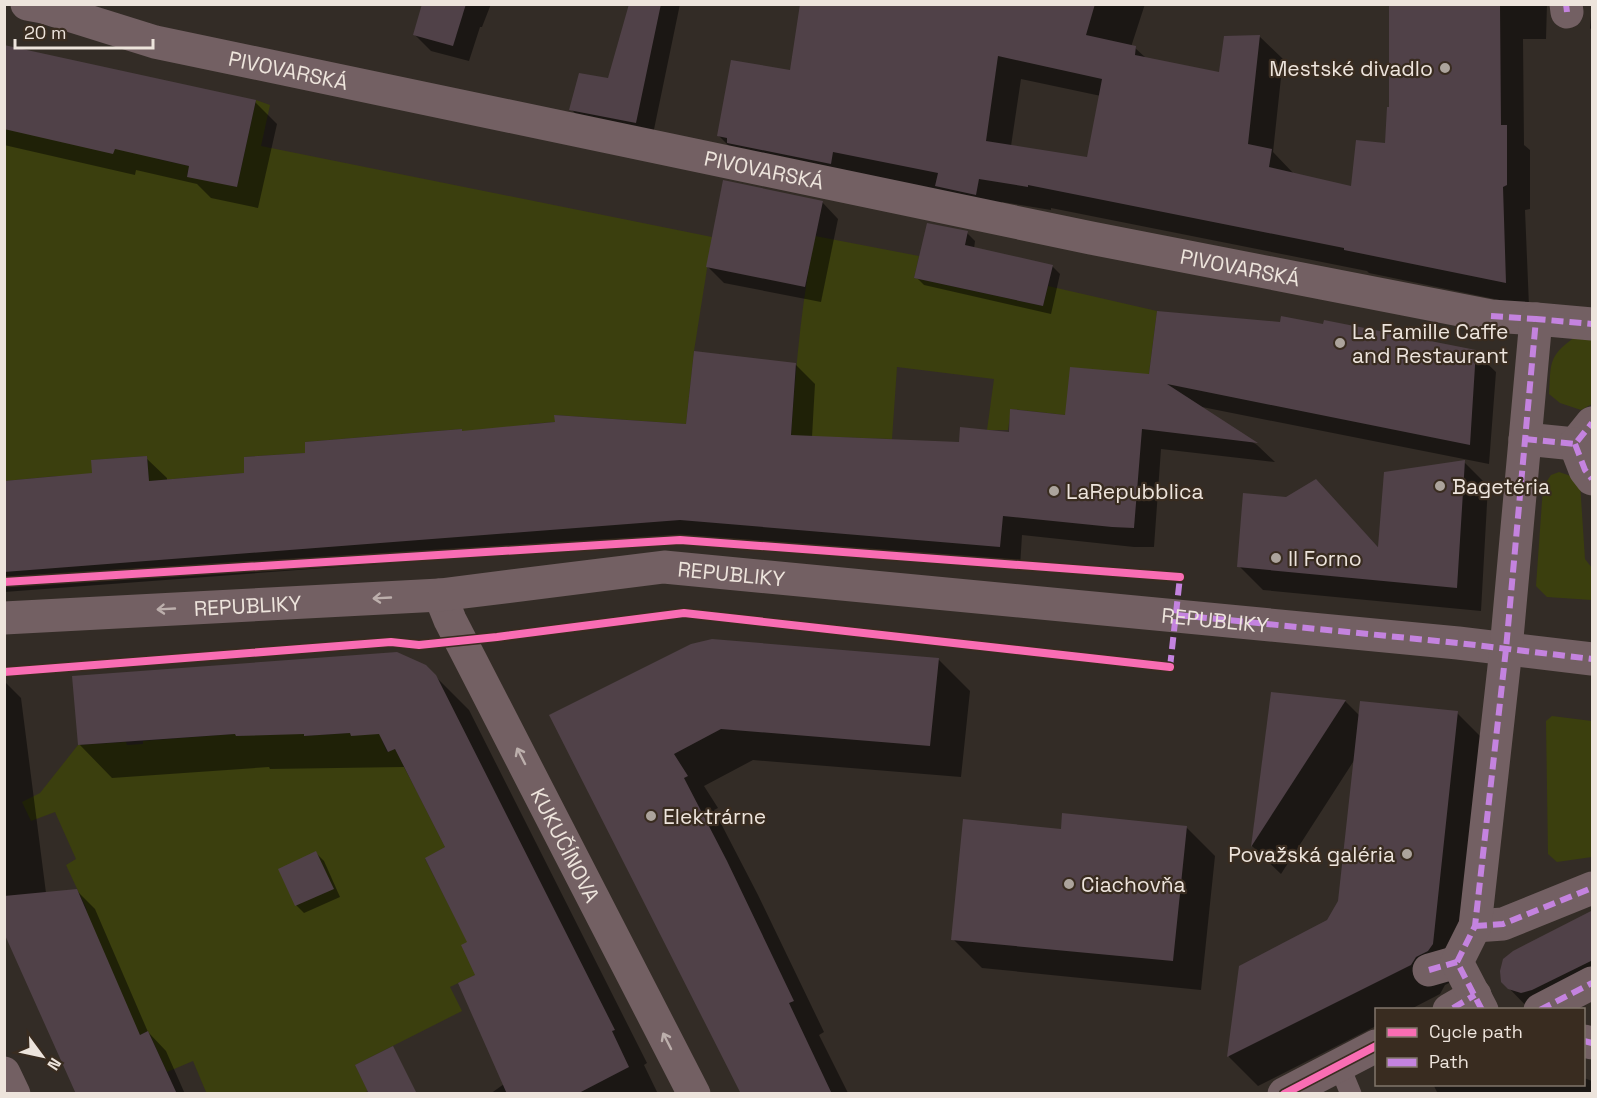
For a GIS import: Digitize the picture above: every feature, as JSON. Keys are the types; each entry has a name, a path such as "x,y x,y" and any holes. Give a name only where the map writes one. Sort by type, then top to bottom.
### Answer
{"street":[{"name":"PIVOVARSKÁ","path":"37,5 167,45 1091,238 1491,316 1593,324"},
{"path":"1465,1005 1443,966 1475,926 1506,648 1536,319"},
{"path":"1525,439 1584,434 1585,470 1593,479"},
{"name":"REPUBLIKY","path":"4,618 440,595 664,567 1177,615 1593,659"},
{"name":"KUKUČÍNOVA","path":"440,595 450,620 694,1094"},
{"path":"1475,926 1503,924 1593,888"},
{"path":"1544,1008 1593,983"},
{"path":"1284,1094 1345,1079 1375,1048"}],"green space":[{"path":"135,75 157,159 189,166 187,176 237,187 256,100 270,105 261,146 712,237 694,351 686,424 555,415 555,422 529,424 531,450 463,455 461,429 305,442 305,453 244,457 244,473 149,481 147,456 92,460 93,482 57,476 5,481 5,129"},
{"path":"815,236 919,256 914,278 1043,306 1048,286 1157,311 1148,381 1065,415 1011,409 1008,430 987,430 994,379 897,367 892,439 834,437 790,452 802,317"},
{"path":"1575,337 1592,340 1592,404 1581,410 1560,403 1549,394 1551,367 1555,355"},
{"path":"1559,472 1580,483 1585,559 1592,568 1592,600 1547,597 1536,586 1543,487 1551,475"},
{"path":"1552,716 1592,721 1592,857 1557,862 1548,854 1546,721"},
{"path":"370,729 388,737 382,741 387,752 395,749 445,847 425,859 460,927 467,924 475,975 450,987 462,1011 355,1065 368,1091 363,1093 203,1093 206,1092 193,1061 167,1072 148,1031 140,1035 79,914 87,910 66,865 76,859 55,812 31,821 22,802 40,793 78,745 126,742 127,745 143,744 143,741 303,730 304,736 350,733 351,736"}],"building":[{"path":"422,4 466,4 453,46 413,35"},
{"path":"629,4 661,4 636,123 569,110 579,73 608,78"},
{"path":"800,4 1095,4 1086,35 1136,46 1135,55 1219,72 1224,36 1260,35 1248,144 1272,149 1269,167 1351,186 1356,140 1385,143 1387,107 1389,107 1389,4 1500,4 1501,125 1507,125 1507,185 1503,187 1506,283 1028,185 1028,187 979,179 976,195 935,186 938,173 833,152 831,164 727,143 727,138 717,136 731,60 790,70","holes":["998,56 1102,79 1087,157 986,141"]},
{"path":"4,45 256,100 237,187 187,177 189,166 115,149 113,154 4,129"},
{"path":"723,180 823,201 805,287 706,267"},
{"path":"927,223 968,231 965,245 1053,265 1043,306 914,278"},
{"path":"1157,311 1280,322 1281,316 1323,324 1324,320 1476,350 1470,445 1167,384 1258,443 1142,429 1134,528 1003,516 1000,547 680,520 4,572 4,481 92,473 91,460 147,456 149,481 244,473 244,457 305,453 305,442 555,422 554,415 686,424 694,351 796,363 791,435 959,442 960,427 1009,432 1010,409 1065,415 1070,367 1149,374"},
{"path":"1465,460 1457,588 1237,567 1243,493 1286,497 1316,479 1378,547 1384,472"},
{"name":"Elektrárne","path":"712,639 939,658 930,746 721,729 674,754 688,776 684,778 727,861 794,1001 789,1003 832,1094 741,1094 549,715 691,644"},
{"path":"397,652 426,665 436,675 615,1030 612,1031 629,1067 577,1094 507,1094 458,983 475,975 461,945 467,942 425,858 445,847 395,749 388,752 379,734 236,736 235,734 78,745 72,676"},
{"path":"1271,692 1346,700 1251,847"},
{"path":"1360,701 1458,711 1433,944 1428,951 1416,957 1411,965 1227,1057 1239,966 1327,920 1338,901"},
{"name":"Ciachovňa","path":"1062,813 1187,826 1173,961 951,940 963,819 1061,829"},
{"path":"316,851 334,889 295,906 278,869"},
{"path":"77,889 140,1035 148,1031 177,1094 76,1094 4,933 4,896"},
{"path":"1593,910 1593,960 1532,990 1521,993 1508,989 1501,982 1500,971 1503,959 1513,951"},
{"path":"393,1046 417,1094 369,1094 355,1065"}],"marked path":[{"path":"1566,4 1567,12"},
{"path":"1491,316 1536,319"},
{"path":"1481,1008 1457,962 1475,926 1506,649 1536,319 1592,324"},
{"path":"1525,439 1575,444 1592,423"},
{"path":"1575,444 1585,470 1592,479"},
{"path":"1170,667 1180,577"},
{"path":"1177,615 1592,659"},
{"path":"1475,926 1503,924 1592,888"},
{"path":"1429,970 1457,962"},
{"path":"1544,1008 1592,983"},
{"path":"1453,1008 1475,995"},
{"path":"1585,1041 1592,1043"}],"cycle path":[{"path":"4,582 680,540 1180,577"},
{"path":"4,672 391,642 419,645 684,613 1170,667"},
{"path":"1284,1094 1375,1047"}],"place":[{"name":"Mestské divadlo","path":"1445,68"},
{"name":"La Famille Caffe and Restaurant","path":"1340,343"},
{"name":"Bagetéria","path":"1440,486"},
{"name":"LaRepubblica","path":"1054,491"},
{"name":"Il Forno","path":"1276,558"},
{"name":"Elektrárne","path":"651,816"},
{"name":"Považská galéria","path":"1407,854"},
{"name":"Ciachovňa","path":"1069,884"}]}
